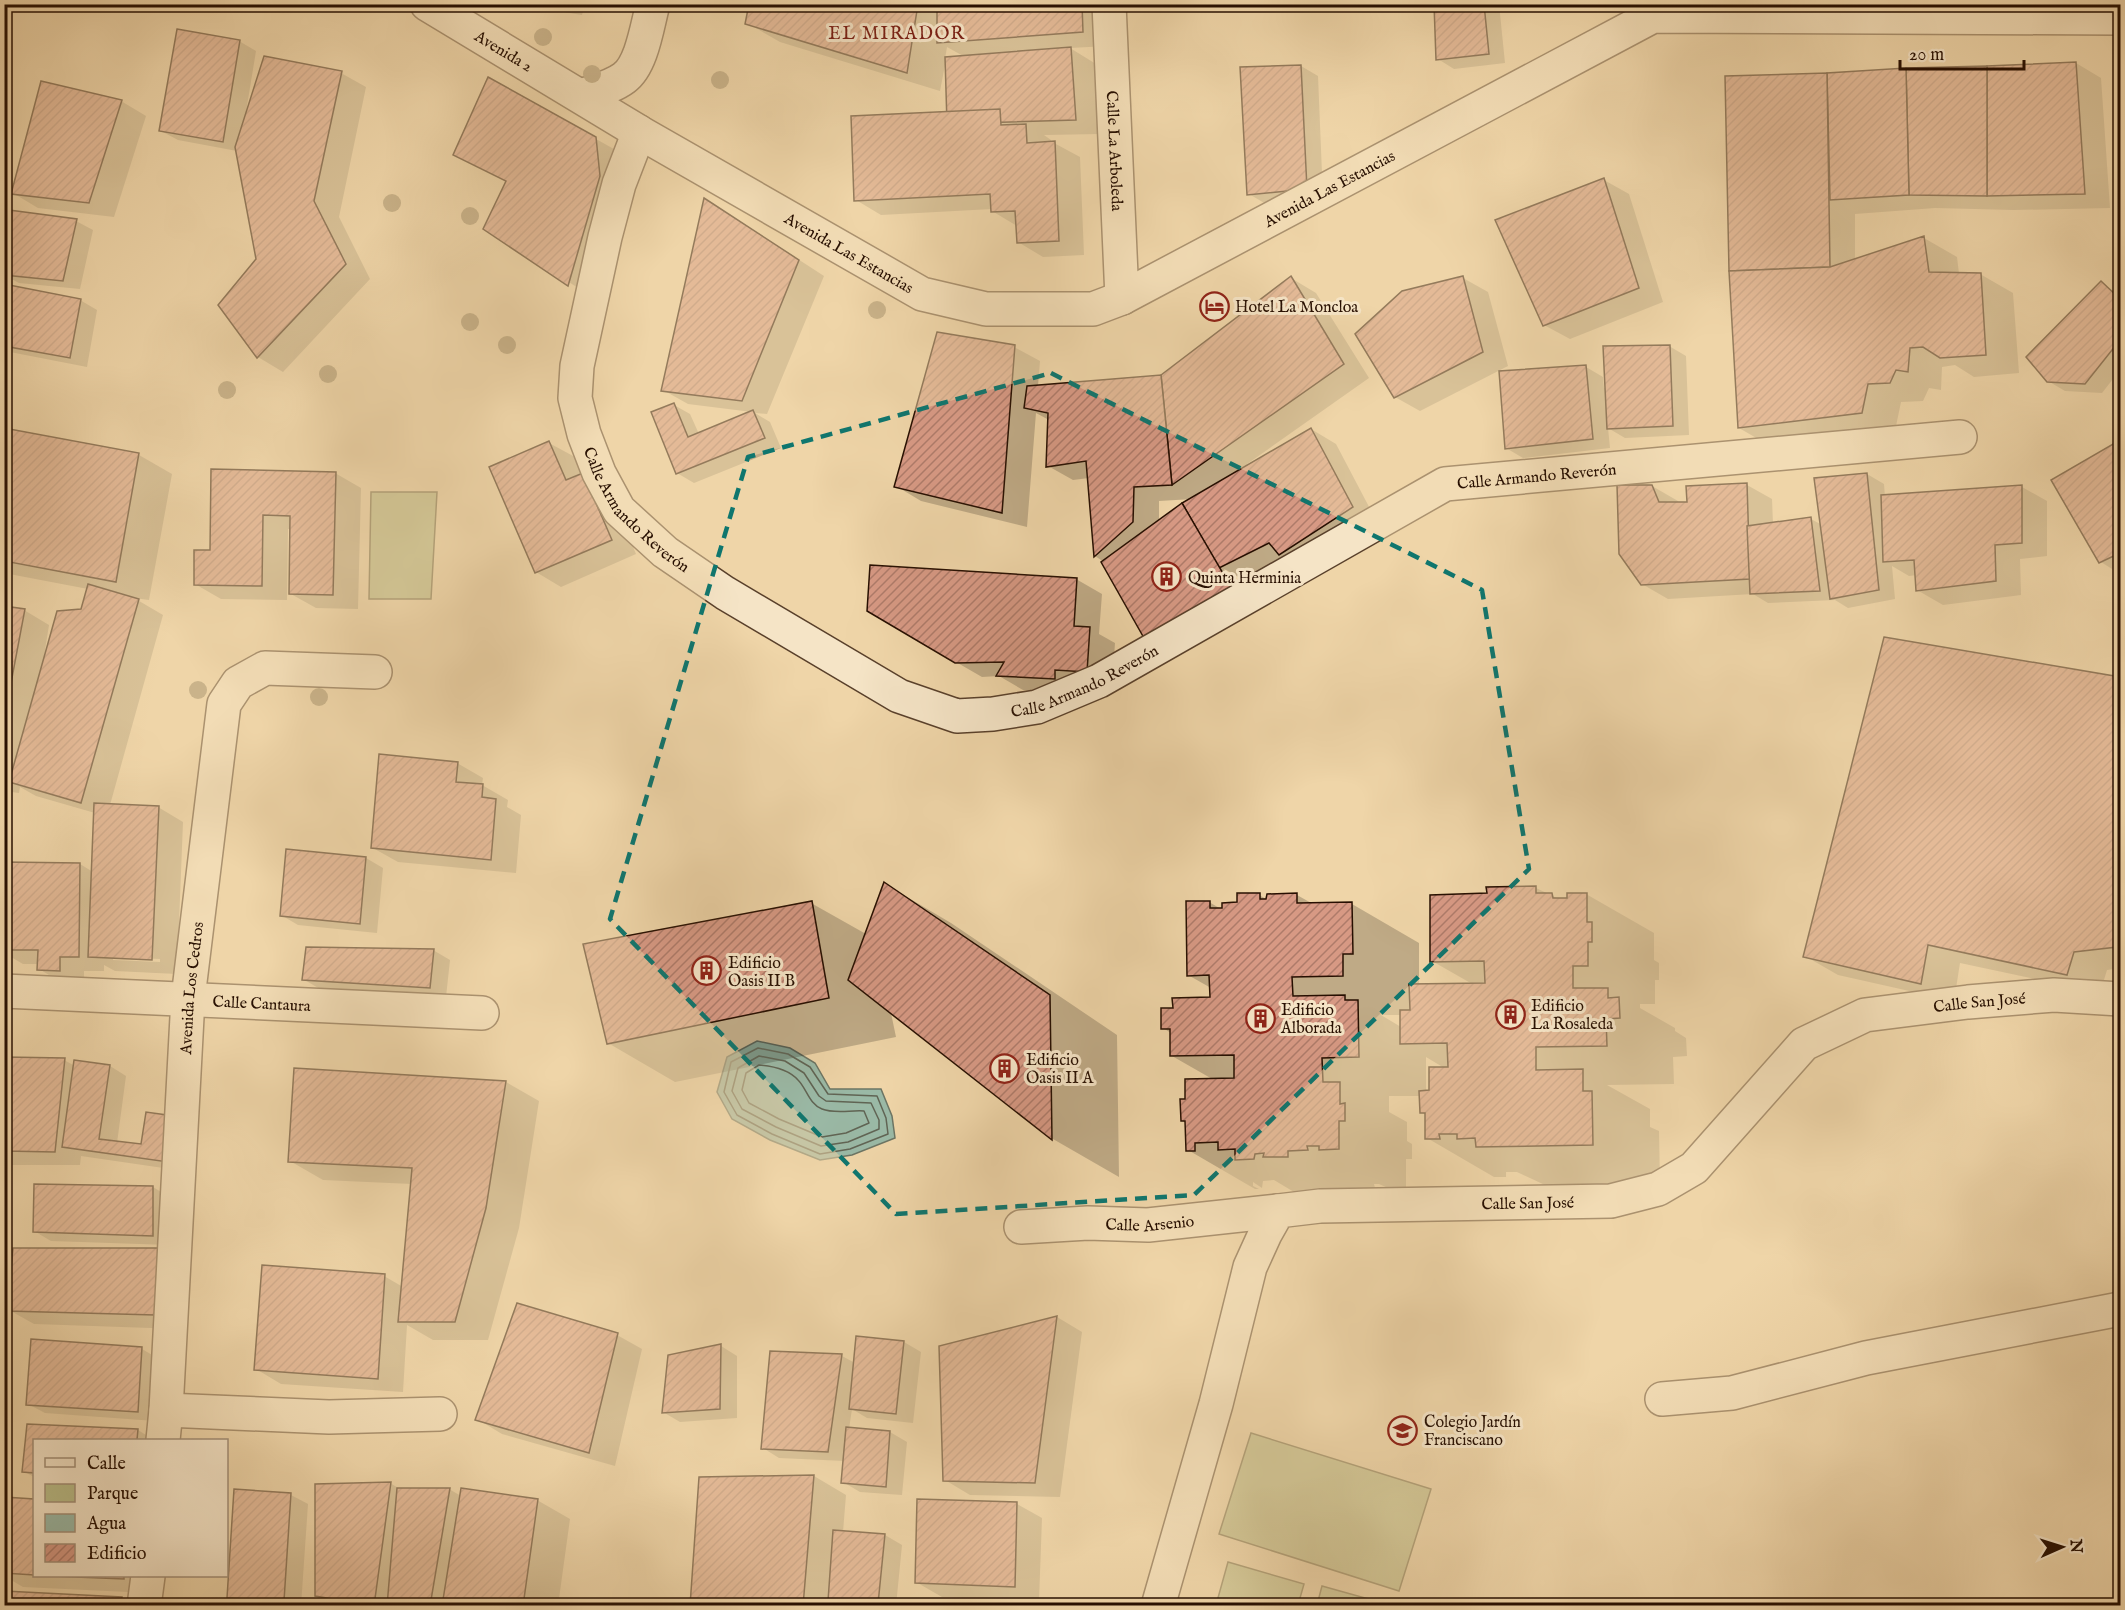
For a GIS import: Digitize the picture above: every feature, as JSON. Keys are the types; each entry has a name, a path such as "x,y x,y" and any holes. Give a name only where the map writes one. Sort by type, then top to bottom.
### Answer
{"street":[{"name":"Avenida 2","path":"428,4 581,96"},
{"path":"581,96 610,86 624,78 633,69 653,4"},
{"name":"Calle La Arboleda","path":"1109,4 1122,298"},
{"name":"Avenida Las Estancias","path":"581,96 639,132 922,294 986,309 1093,309 1122,298 1653,10 2121,18"},
{"name":"Calle Armando Reverón","path":"639,132 620,184 605,237 577,366 575,398 584,434 599,473 619,510 665,552 716,587 899,696 957,716 993,714 1037,707 1099,681 1445,484 1960,437"},
{"name":"Avenida Los Cedros","path":"164,1425 188,998 224,704 238,683 265,668 375,672"},
{"name":"Calle Cantaura","path":"4,991 482,1013"},
{"name":"Calle San José","path":"1278,1211 1320,1206 1611,1201 1658,1189 1694,1168 1804,1044 1865,1015 1968,1002 2055,995 2121,999"},
{"path":"1158,1605 1216,1404 1250,1267 1278,1211"},
{"name":"Calle Arsenio","path":"1021,1227 1088,1223 1148,1225 1278,1211"},
{"path":"1662,1399 1732,1393 1866,1358 2121,1310"},
{"path":"164,1425 440,1414"},
{"path":"144,1605 148,1577"}],"highlighted area":[{"path":"1051,373 1482,590 1529,869 1194,1195 896,1214 610,919 748,457"}],"green space":[{"path":"371,492 437,492 431,599 369,599"},
{"path":"1251,1433 1431,1489 1399,1591 1219,1534"},
{"path":"1228,1562 1304,1584 1298,1605 1216,1605"},
{"path":"1322,1586 1390,1605 1317,1605"}],"water":[{"path":"757,1041 790,1048 815,1063 830,1089 881,1089 892,1116 895,1138 852,1155 820,1160 770,1140 732,1119 717,1092 727,1057"}],"building":[{"path":"749,4 918,4 907,73 745,24"},
{"path":"937,4 1082,4 1083,32 937,43"},
{"path":"1434,4 1484,4 1489,54 1436,60"},
{"path":"177,29 240,40 223,142 159,131"},
{"path":"1071,47 1076,120 947,124 945,57"},
{"path":"264,56 342,71 314,201 346,264 257,358 218,305 256,259 235,147"},
{"path":"2076,62 2085,194 1987,196 1987,66"},
{"path":"1301,65 1307,189 1247,195 1240,67"},
{"path":"1987,66 1987,196 1909,195 1906,68"},
{"path":"1906,68 1909,195 1830,200 1827,73"},
{"path":"1827,73 1830,267 1729,271 1725,76"},
{"path":"488,77 596,137 600,176 568,286 483,229 506,181 453,155"},
{"path":"41,81 122,100 89,203 11,194"},
{"path":"1000,109 1001,125 1026,124 1027,143 1055,141 1059,241 1017,243 1015,211 991,212 990,194 854,201 851,116"},
{"path":"1604,178 1639,288 1543,326 1495,220"},
{"path":"704,198 799,260 742,401 661,391"},
{"path":"9,210 77,219 63,281 4,275 4,245"},
{"path":"1924,236 1929,272 1981,273 1986,355 1940,358 1923,347 1910,348 1908,372 1896,370 1890,383 1868,384 1862,413 1738,428 1729,271 1830,267"},
{"path":"1291,276 1344,364 1172,485 1161,375"},
{"path":"1463,276 1483,352 1394,398 1355,334 1402,291"},
{"path":"2101,281 2120,299 2120,340 2085,384 2047,382 2026,357"},
{"path":"4,284 81,299 70,358 4,346"},
{"path":"937,332 1015,345 1002,513 894,487"},
{"path":"1670,345 1673,426 1607,429 1603,346"},
{"path":"1586,365 1593,439 1505,449 1499,371"},
{"path":"1161,375 1172,485 1134,487 1133,522 1094,557 1086,461 1046,467 1048,413 1024,408 1027,386"},
{"path":"674,403 688,437 753,410 765,438 676,474 651,412"},
{"path":"4,428 139,453 116,582 4,561"},
{"path":"1311,428 1353,507 1279,555 1269,543 1219,568 1182,503"},
{"path":"2120,440 2120,553 2099,563 2051,480"},
{"path":"549,441 566,480 583,473 612,540 535,573 489,467"},
{"path":"211,469 336,472 333,595 289,594 290,516 263,515 262,586 194,585 194,550 210,550"},
{"path":"1867,473 1879,590 1830,599 1814,478"},
{"path":"1747,483 1750,579 1641,585 1619,554 1617,485 1652,485 1659,502 1687,502 1686,486"},
{"path":"2022,485 2022,543 1995,545 1996,581 1916,591 1914,560 1883,562 1881,495"},
{"name":"Quinta Herminia","path":"1182,503 1231,587 1144,638 1101,562"},
{"path":"1811,517 1820,591 1750,594 1747,526"},
{"path":"870,565 1077,578 1074,626 1090,627 1087,672 1055,670 1055,679 996,676 1004,662 955,663 867,611"},
{"path":"88,584 139,599 81,803 9,782 57,611 81,609"},
{"path":"4,606 25,609 4,720"},
{"path":"1884,637 2120,677 2120,902 2117,947 2074,952 2067,975 1928,945 1921,984 1803,957"},
{"path":"379,754 458,762 456,782 483,784 482,797 496,799 491,860 371,848"},
{"path":"94,803 159,806 152,960 88,957"},
{"path":"286,849 366,857 360,924 280,916"},
{"path":"4,862 80,863 79,957 60,957 60,971 37,970 38,950 4,950"},
{"name":"Edificio Oasis II A","path":"884,882 1050,995 1052,1140 848,980"},
{"name":"Edificio La Rosaleda","path":"1536,886 1536,893 1552,893 1553,898 1567,898 1567,893 1587,893 1587,922 1592,922 1592,942 1588,942 1588,966 1573,966 1573,988 1608,988 1608,998 1619,997 1620,1018 1606,1019 1607,1046 1536,1047 1536,1070 1583,1069 1583,1091 1592,1091 1593,1145 1476,1147 1475,1138 1457,1139 1457,1134 1439,1134 1440,1139 1425,1139 1425,1113 1420,1113 1419,1091 1429,1090 1429,1067 1448,1067 1447,1043 1400,1044 1400,1010 1410,1010 1409,984 1485,983 1484,961 1430,962 1430,895 1487,893 1486,887"},
{"name":"Edificio Alborada","path":"1237,893 1260,893 1260,899 1266,899 1267,894 1297,893 1297,903 1352,902 1353,954 1343,954 1343,976 1292,977 1293,996 1345,995 1345,1000 1358,1000 1359,1057 1322,1058 1323,1082 1340,1082 1340,1104 1345,1103 1345,1121 1339,1121 1339,1149 1319,1150 1319,1146 1307,1146 1308,1150 1288,1151 1288,1157 1263,1157 1264,1153 1255,1154 1254,1159 1235,1160 1235,1149 1218,1150 1218,1142 1195,1143 1195,1151 1186,1151 1185,1121 1181,1121 1180,1099 1185,1099 1185,1079 1234,1078 1234,1055 1170,1056 1170,1029 1161,1029 1161,1008 1173,1008 1172,998 1210,997 1209,975 1187,976 1186,901 1210,901 1210,908 1222,908 1222,903 1237,902"},
{"name":"Edificio Oasis II B","path":"812,901 829,998 607,1044 583,944"},
{"path":"306,947 434,949 430,988 302,980"},
{"path":"4,1057 65,1058 55,1152 4,1151"},
{"path":"74,1060 110,1065 99,1139 141,1144 146,1112 174,1116 168,1162 62,1147"},
{"path":"294,1068 506,1081 486,1208 455,1322 398,1322 412,1168 288,1162"},
{"path":"34,1184 153,1186 153,1236 33,1232"},
{"path":"13,1248 159,1248 155,1315 7,1311"},
{"path":"262,1265 385,1274 378,1379 254,1370"},
{"path":"517,1303 618,1333 589,1453 475,1420"},
{"path":"1057,1316 1035,1483 943,1481 939,1346"},
{"path":"856,1336 904,1341 896,1414 849,1409"},
{"path":"31,1339 142,1347 138,1412 26,1405"},
{"path":"721,1344 720,1409 662,1413 668,1355"},
{"path":"770,1351 842,1354 828,1452 761,1449"},
{"path":"27,1424 138,1429 137,1439 33,1439 33,1473 22,1472"},
{"path":"846,1427 890,1431 886,1487 841,1483"},
{"path":"814,1475 803,1606 690,1606 699,1477"},
{"path":"391,1482 374,1606 315,1596 315,1484"},
{"path":"397,1488 450,1488 430,1606 387,1606"},
{"path":"461,1488 538,1499 523,1606 442,1606"},
{"path":"234,1489 291,1493 284,1601 227,1598"},
{"path":"4,1497 33,1499 33,1575 4,1573"},
{"path":"917,1499 1017,1502 1015,1587 915,1583"},
{"path":"833,1530 885,1534 878,1604 828,1601"},
{"path":"75,1577 124,1577 124,1579"},
{"path":"4,1591 122,1597 121,1606 4,1606"}],"place":[{"name":"Hotel La Moncloa","path":"1214,306"},
{"name":"Quinta Herminia","path":"1167,577"},
{"name":"Edificio Oasis II B","path":"707,971"},
{"name":"Edificio La Rosaleda","path":"1510,1014"},
{"name":"Edificio Alborada","path":"1260,1018"},
{"name":"Edificio Oasis II A","path":"1005,1068"},
{"name":"Colegio Jardín Franciscano","path":"1403,1430"}],"district":[{"name":"EL MIRADOR","path":"897,33"}]}
